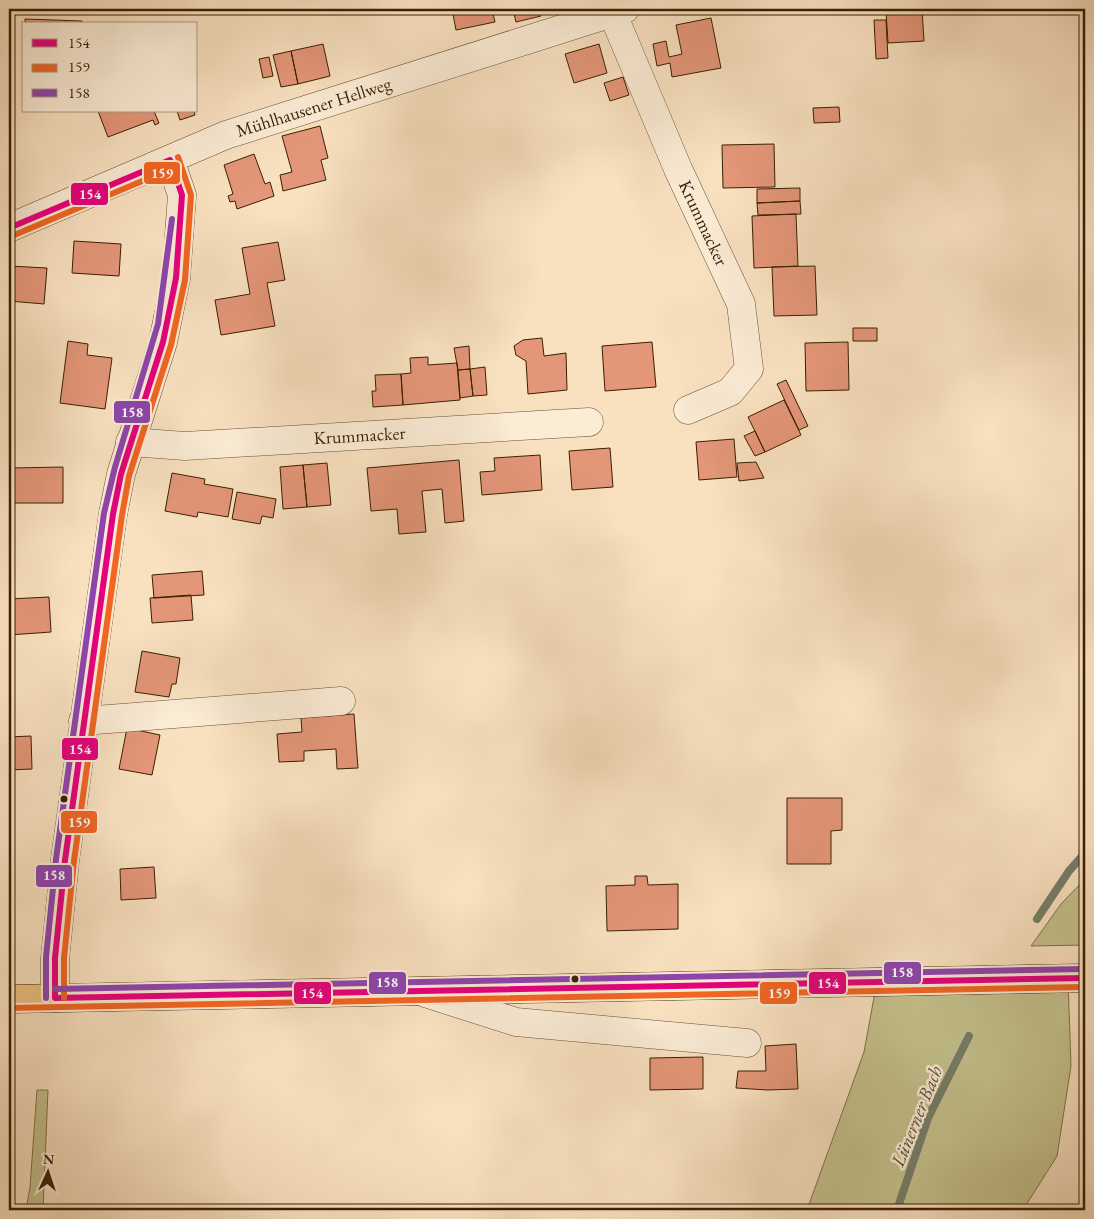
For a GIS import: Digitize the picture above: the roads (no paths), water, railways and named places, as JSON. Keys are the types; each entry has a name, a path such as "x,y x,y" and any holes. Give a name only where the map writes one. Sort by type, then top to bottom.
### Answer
{"main road":[{"path":"9,999 1085,978"}],"street":[{"name":"Mühlhausener Hellweg","path":"9,228 226,135 619,10"},
{"name":"Krummacker","path":"619,10 678,169 741,304 749,369 730,392 688,410"},
{"path":"55,998 55,958 65,860 113,514 130,442 163,342 176,278 182,195 170,160"},
{"name":"Krummacker","path":"130,442 185,446 589,422"},
{"path":"83,721 341,701"},
{"path":"416,990 516,1022 747,1043"}],"waterway":[{"name":"Lünerner Bach","path":"1037,919 1069,871 1085,853"},
{"name":"Lünerner Bach","path":"897,1210 928,1118 969,1036"}]}
